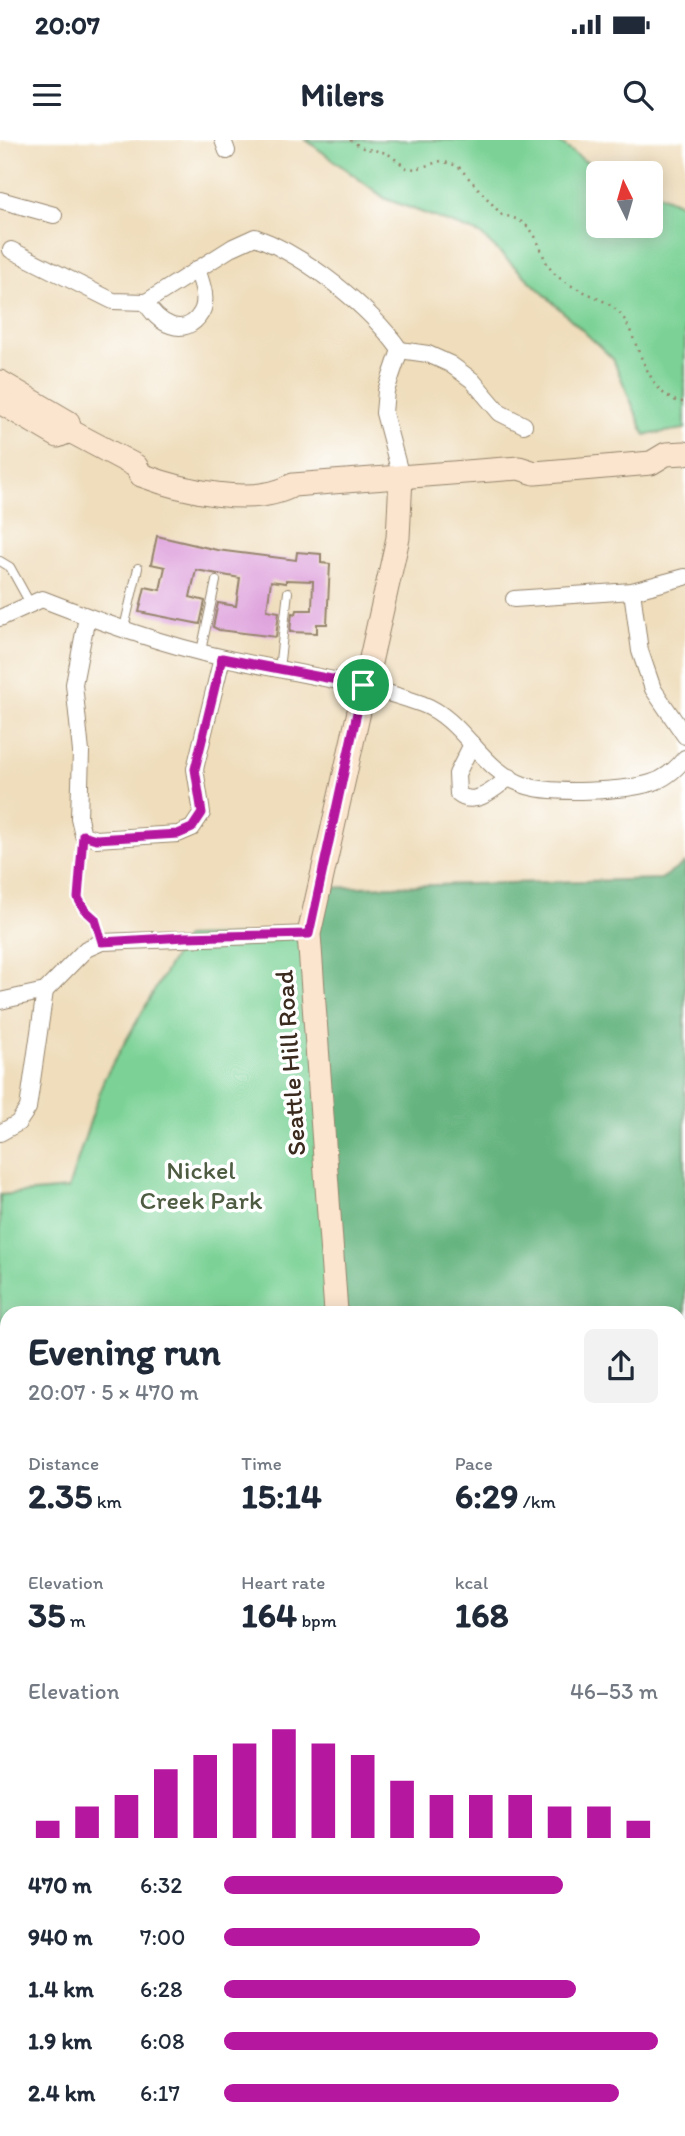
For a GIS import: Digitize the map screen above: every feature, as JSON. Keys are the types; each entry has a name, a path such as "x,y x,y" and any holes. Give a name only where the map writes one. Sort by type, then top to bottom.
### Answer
{"street":[{"path":"0,200 54,215"},
{"path":"11,250 113,301 146,302 197,269 256,237 281,247 385,328 400,350 428,354 450,364 472,380 500,414 524,425"},
{"path":"146,302 152,314 169,327 181,327 192,321 201,312 204,303 197,269"},
{"path":"400,350 386,391 384,413 401,477"},
{"path":"0,382 68,422 70,431 136,466 146,462 211,478 278,478 293,485 520,468 534,460 651,449 676,454"},
{"path":"0,402 58,436 70,431"},
{"name":"Seattle Hill Road","path":"336,1306 309,934 398,538 401,477"},
{"path":"514,599 632,591 685,577"},
{"path":"632,591 640,651 653,689 685,736"},
{"path":"0,618 42,599 88,617 222,658 363,685 445,715 494,769 524,785 556,792 652,783 676,769 685,758"},
{"path":"88,617 74,684 81,751 79,818 83,835 96,839 178,834 192,828 202,813 195,769 222,658"},
{"path":"472,744 457,774 458,794 470,800 480,797 510,778"},
{"path":"0,1001 45,991 86,949 102,942 309,934"},
{"path":"0,1133 18,1123 28,1108 45,991"}],"lane":[{"path":"0,561 10,567 31,605"},
{"path":"124,628 138,568"},
{"path":"201,651 216,581"},
{"path":"279,669 288,592"}],"path":[{"path":"350,140 363,148 387,153 407,168 416,169 441,162 458,166 502,215 513,217 534,233 554,274 567,284 619,311 641,360 656,383 668,397 685,402"},
{"path":"83,835 78,898 84,909 95,919 102,942"}],"green space":[{"path":"306,140 556,140 586,161 586,238 663,238 663,196 685,206 685,429 645,435 613,359 480,234 386,199"},
{"path":"685,863 685,1306 336,1306 309,934 319,888 661,879"},
{"name":"Nickel Creek Park","path":"309,934 336,1306 0,1306 0,1195 68,1189 104,1079 185,937"}],"building":[{"path":"157,536 217,550 296,560 297,552 321,554 321,563 330,564 327,624 317,624 317,633 290,632 292,613 296,614 297,610 312,610 313,581 286,580 286,583 271,581 267,610 279,612 276,637 219,630 213,627 218,603 236,606 240,578 196,570 190,597 205,601 200,624 139,612 145,587 160,590 165,567 151,564"}],"route":[{"path":"222,658 363,685 309,934 102,942 95,919 84,909 78,898 83,835 96,839 178,834 192,828 202,813 195,769 222,658"}]}
